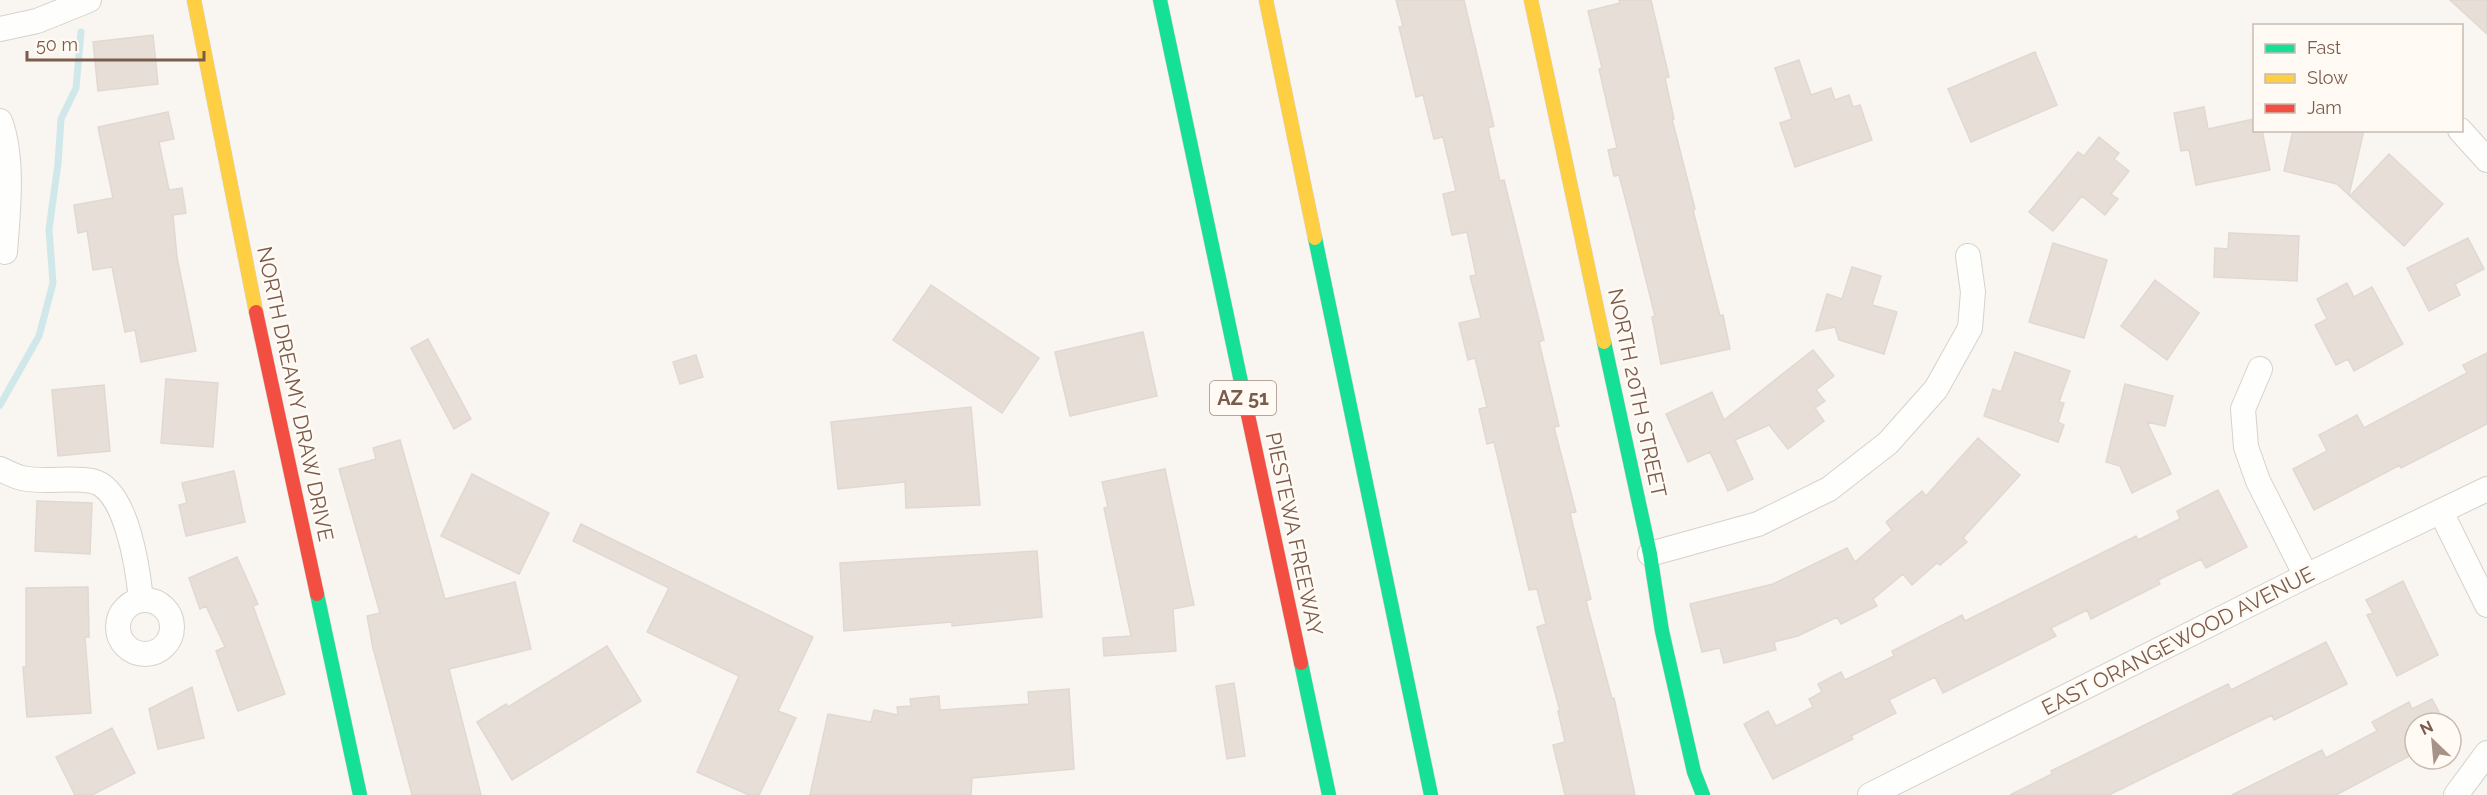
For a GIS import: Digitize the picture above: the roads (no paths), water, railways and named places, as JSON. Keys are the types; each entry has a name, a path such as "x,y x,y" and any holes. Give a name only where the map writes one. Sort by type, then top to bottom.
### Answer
{"main road":[{"name":"NORTH DREAMY DRAW DRIVE","path":"194,0 262,340 360,795"},
{"name":"PIESTEWA FREEWAY","path":"1160,0 1329,795"},
{"path":"1266,0 1431,795"},
{"name":"NORTH 20TH STREET","path":"1531,0 1650,554 1662,632 1694,772 1703,795"}],"street":[{"path":"0,29 56,14 89,0"},
{"path":"0,121 5,135 8,204 5,252"},
{"path":"2462,132 2487,160"},
{"path":"1650,554 1758,524 1829,489 1888,443 1936,389 1970,328 1973,292 1968,256"},
{"path":"2260,369 2243,409 2246,447 2258,482 2306,576"},
{"path":"0,469 22,478 94,481 107,489 121,508 139,576 141,600"},
{"name":"EAST ORANGEWOOD AVENUE","path":"1869,795 2306,576 2487,489"},
{"path":"2441,512 2487,605"},
{"path":"2456,795 2487,753"}],"waterway":[{"path":"0,405 39,336 53,283 49,229 58,164 61,119 76,88 81,32"}]}
